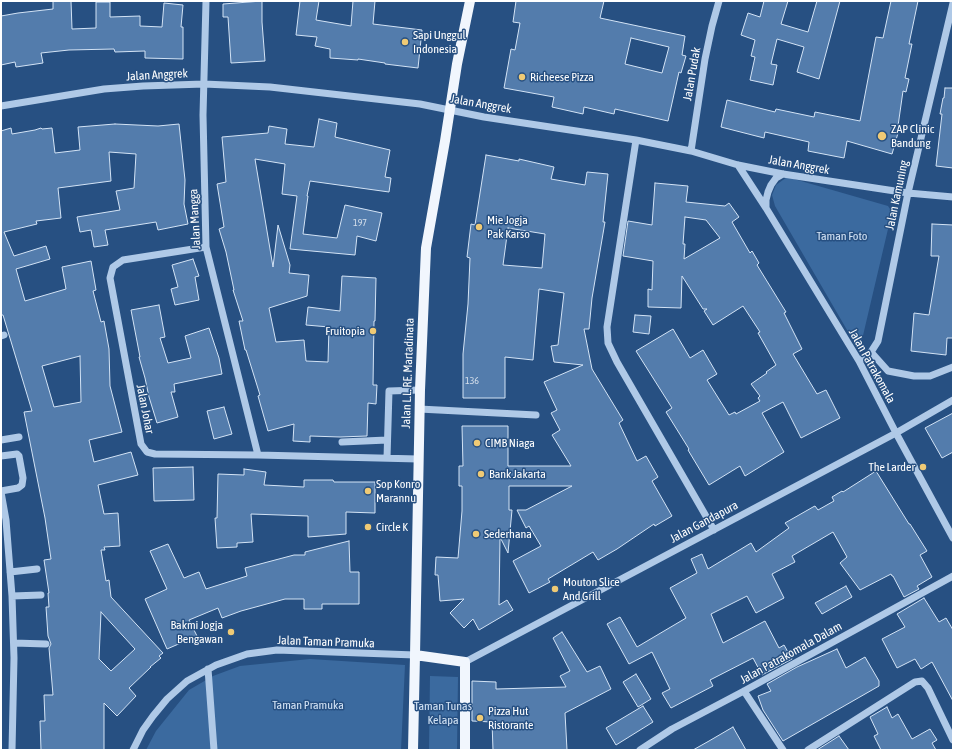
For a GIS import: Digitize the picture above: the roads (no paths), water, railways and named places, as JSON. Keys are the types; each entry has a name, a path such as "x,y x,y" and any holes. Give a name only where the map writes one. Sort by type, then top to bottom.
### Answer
{"main road":[{"name":"Jalan L.L. RE. Martadinata","path":"412,750 419,409 426,248 457,64 470,1"},
{"path":"415,655 465,662 465,750"}],"street":[{"name":"Jalan Mangga","path":"206,1 203,115 206,247 258,455"},
{"name":"Jalan Pudak","path":"690,151 705,59 712,26 720,1"},
{"name":"Jalan Kamuning","path":"859,361 871,352 878,341 908,193 953,3"},
{"name":"Jalan Anggrek","path":"1,106 104,89 143,86 204,84 270,87 420,104 484,117 636,140 690,151 738,165 783,174 908,193 953,197"},
{"path":"636,140 607,327 608,343 617,362 714,530"},
{"name":"Jalan Patrakomala","path":"738,165 766,208 859,361 953,538"},
{"path":"766,208 766,200 771,185 776,178 783,174"},
{"name":"Jalan Johar","path":"206,247 123,260 113,267 110,278 141,444 147,452 155,454 418,459"},
{"path":"871,352 888,371 914,376 930,376 953,367"},
{"path":"387,458 388,391 420,390"},
{"name":"Jalan Gandapura","path":"465,662 896,433 953,400"},
{"path":"419,409 536,415"},
{"path":"1,440 19,437"},
{"path":"342,442 388,440"},
{"path":"1,456 17,454 19,456 23,478 22,485 18,488 1,491 6,520 14,643 12,750"},
{"path":"10,572 37,569"},
{"name":"Jalan Patrakomala Dalam","path":"640,750 672,729 953,576"},
{"path":"12,596 41,595"},
{"path":"14,643 46,644"},
{"name":"Jalan Taman Pramuka","path":"133,750 143,730 153,716 167,699 187,681 216,665 247,654 277,650 415,655"},
{"path":"208,669 214,750"},
{"path":"808,750 915,682 922,681 928,688 953,740"},
{"path":"744,691 783,750"}],"place":[{"name":"Sapi Unggul Indonesia","path":"405,42"},
{"name":"Richeese Pizza","path":"522,77"},
{"name":"ZAP Clinic Bandung","path":"882,136"},
{"name":"Mie Jogja Pak Karso","path":"479,227"},
{"name":"Fruitopia","path":"373,331"},
{"name":"CIMB Niaga","path":"477,443"},
{"name":"The Larder","path":"923,467"},
{"name":"Bank Jakarta","path":"481,474"},
{"name":"Sop Konro Marannu","path":"368,491"},
{"name":"Circle K","path":"368,527"},
{"name":"Sederhana","path":"476,534"},
{"name":"Mouton Slice And Grill","path":"555,589"},
{"name":"Bakmi Jogja Bengawan","path":"231,632"},
{"name":"Pizza Hut Ristorante","path":"480,718"}],"park label":[{"name":"Taman Foto","path":"842,236"},
{"name":"Taman Pramuka","path":"308,705"},
{"name":"Taman Tunas Kelapa","path":"443,713"}]}
